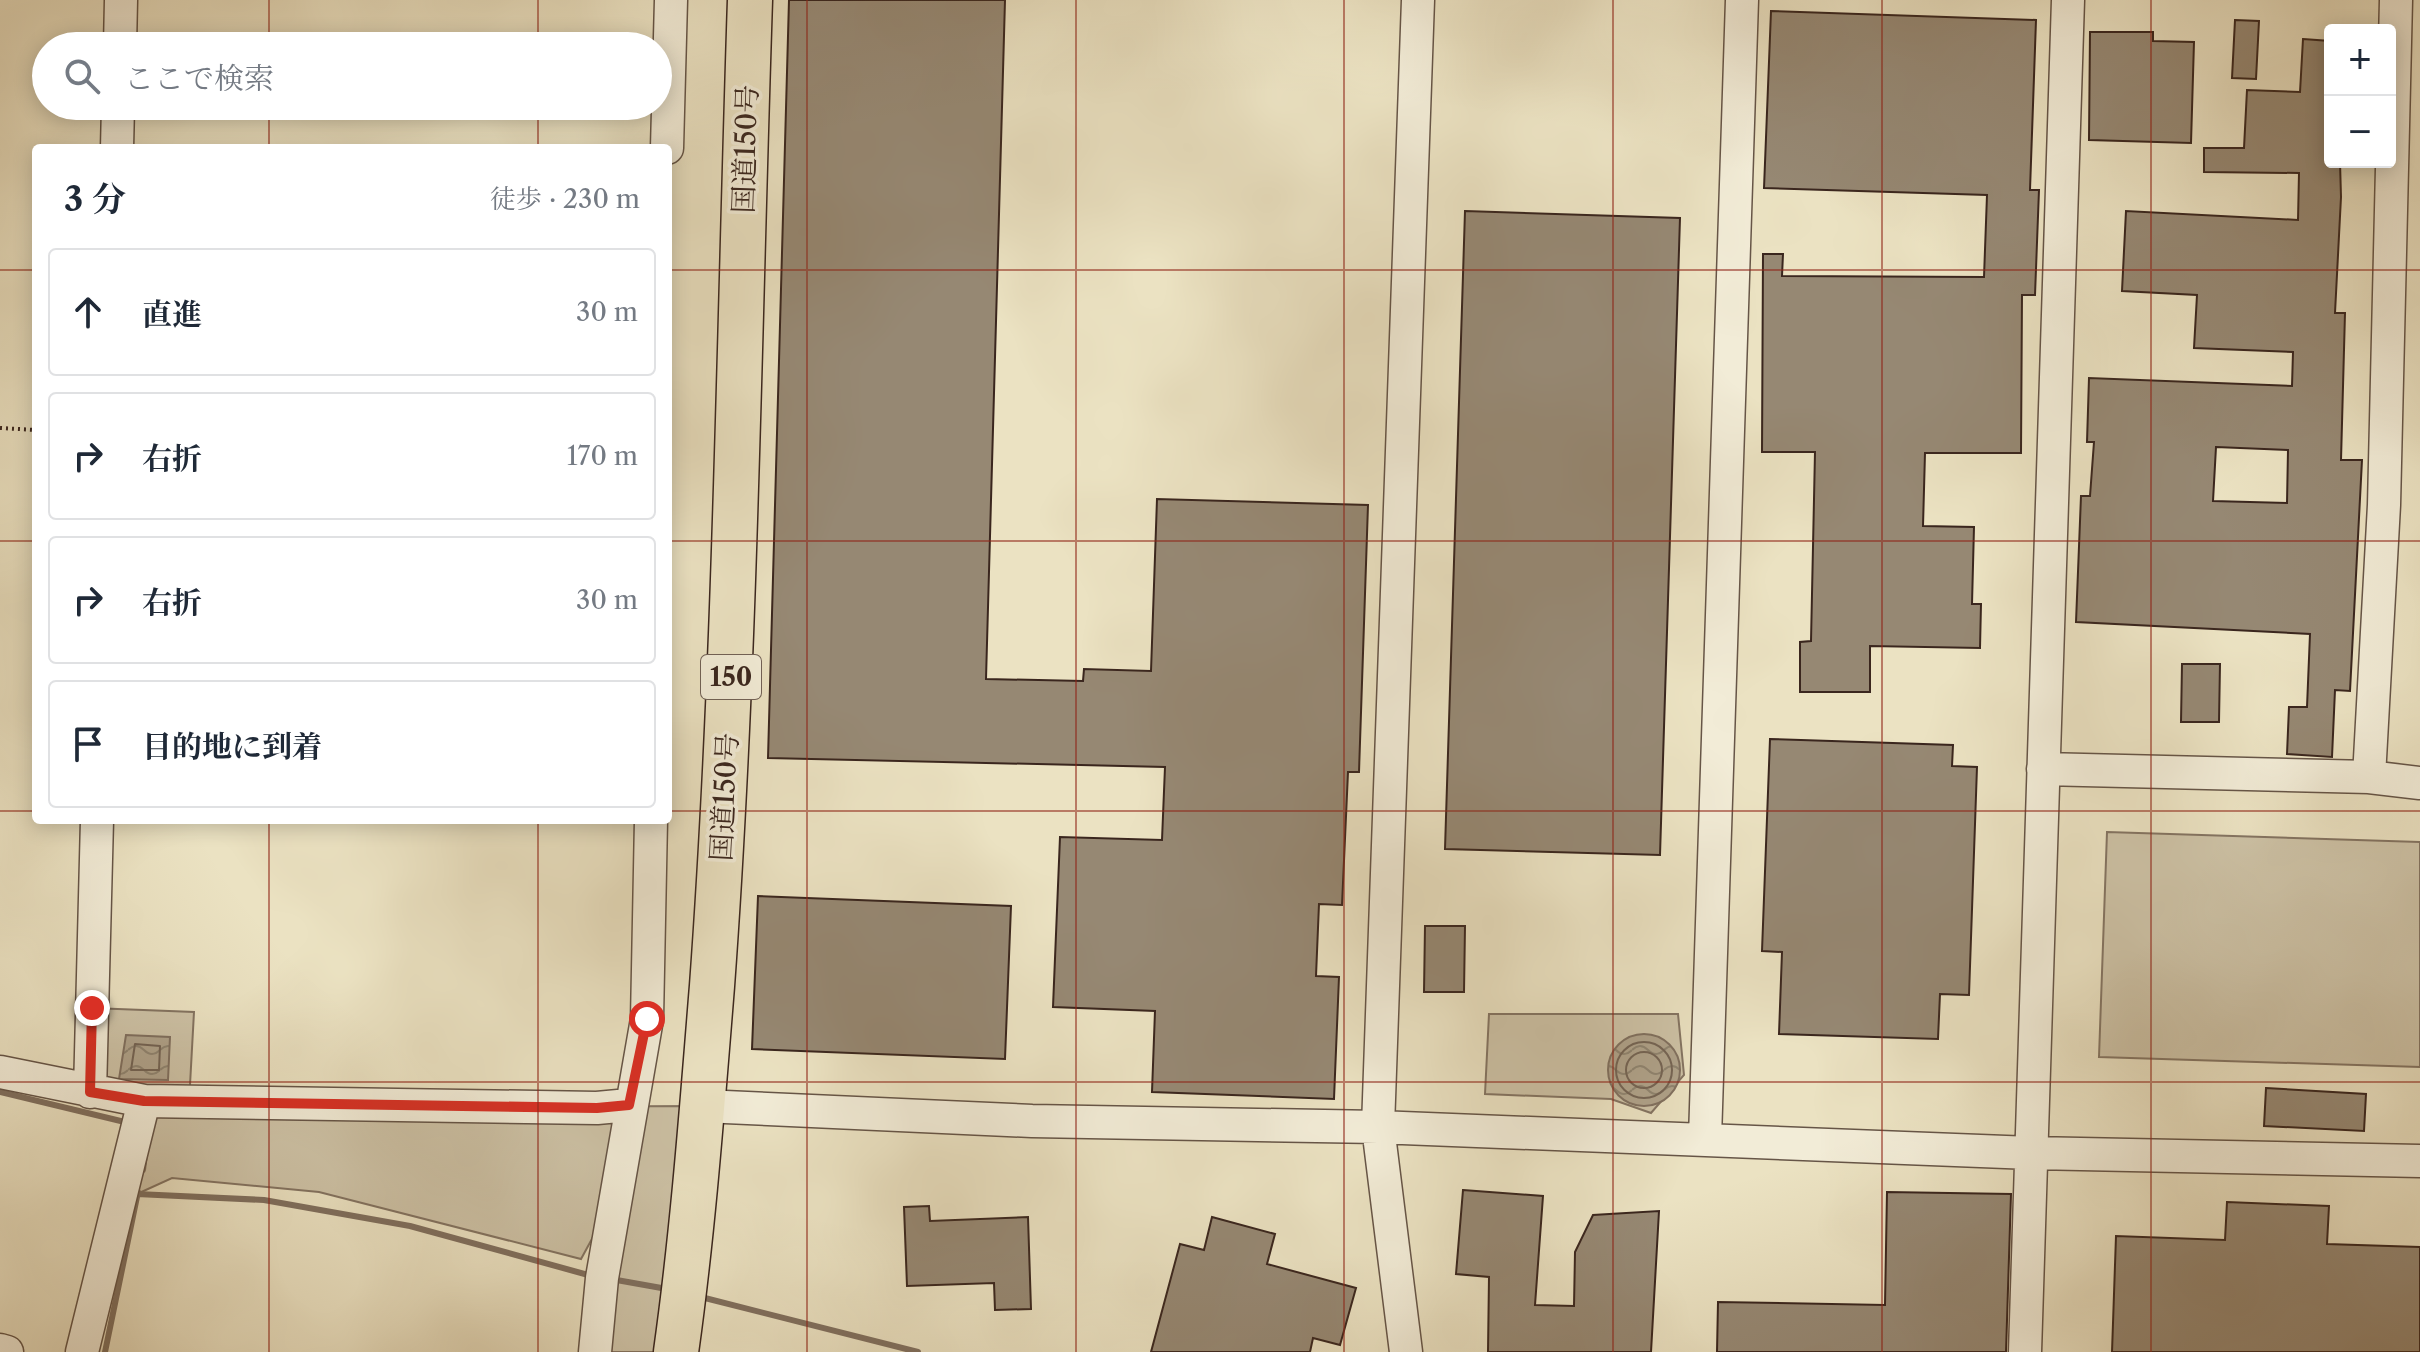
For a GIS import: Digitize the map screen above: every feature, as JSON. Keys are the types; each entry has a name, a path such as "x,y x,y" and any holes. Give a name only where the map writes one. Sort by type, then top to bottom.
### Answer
{"highway":[{"name":"国道150号","path":"676,1352 703,1106 727,781 750,0"}],"street":[{"path":"120,32 121,0"},
{"path":"670,32 671,0"},
{"path":"1406,1352 1378,1127 1418,0"},
{"path":"1705,1138 1742,0"},
{"path":"2025,1352 2068,0"},
{"path":"2369,777 2384,505 2396,0"},
{"path":"117,144 118,120"},
{"path":"667,144 668,120"},
{"path":"2043,769 2369,777 2420,783"},
{"path":"90,1092 97,824"},
{"path":"595,1352 602,1278 629,1105 647,1019 651,824"},
{"path":"0,1072 90,1092 138,1121 629,1105"},
{"path":"703,1106 1032,1121 1378,1127 2031,1153 2420,1161"},
{"path":"82,1352 138,1121"},
{"path":"0,1350 7,1352"}],"path":[{"path":"0,428 32,430"}],"shaded area":[{"path":"2107,832 2420,842 2420,1067 2099,1057"},
{"path":"92,1008 194,1012 189,1103 90,1092"},
{"path":"1489,1014 1678,1014 1684,1075 1651,1113 1611,1099 1485,1094"},
{"path":"703,1106 660,1352 588,1352 593,1237 581,1259 319,1192 172,1178 137,1194 150,1108"}],"water":[{"path":"1651,1034 1670,1044 1678,1056 1678,1084 1670,1096 1658,1104 1637,1106 1618,1096 1610,1084 1608,1063 1618,1044 1630,1036"},
{"path":"126,1035 170,1037 168,1080 119,1079"}],"building":[{"path":"789,0 1005,0 986,679 1083,681 1084,669 1151,671 1157,499 1368,505 1359,772 1348,772 1342,905 1319,904 1316,976 1339,977 1334,1099 1152,1092 1155,1011 1053,1007 1060,837 1162,840 1165,767 768,758"},
{"path":"1771,11 2036,20 2030,190 2039,190 2035,295 2022,295 2021,453 1925,453 1923,526 1974,527 1972,604 1981,604 1980,648 1870,646 1870,692 1800,692 1800,642 1811,641 1815,452 1762,452 1763,254 1783,254 1782,276 1984,277 1987,195 1764,188"},
{"path":"2235,20 2259,21 2256,79 2232,78"},
{"path":"2090,32 2153,32 2153,41 2194,42 2191,143 2089,140"},
{"path":"2303,39 2324,41 2324,168 2340,168 2335,313 2345,313 2341,460 2362,460 2350,691 2335,690 2332,757 2287,754 2289,707 2307,707 2310,634 2076,622 2081,496 2090,496 2094,442 2087,442 2089,378 2292,386 2293,352 2194,348 2197,295 2122,291 2126,211 2298,220 2299,173 2204,172 2204,148 2244,148 2247,90 2300,92","holes":["2216,447 2288,450 2287,503 2213,501"]},
{"path":"1465,211 1680,218 1660,855 1445,849"},
{"path":"2182,664 2220,664 2219,722 2181,722"},
{"path":"1770,739 1953,745 1952,766 1977,767 1969,995 1940,994 1938,1039 1779,1034 1782,952 1762,951"},
{"path":"758,896 1011,906 1005,1059 752,1049"},
{"path":"1425,926 1465,926 1464,992 1424,992"},
{"path":"2266,1088 2366,1094 2364,1131 2264,1126"},
{"path":"1463,1190 1543,1196 1535,1305 1574,1306 1575,1252 1593,1215 1659,1211 1651,1352 1488,1352 1489,1277 1456,1274"},
{"path":"1887,1192 2011,1194 2006,1352 1717,1352 1718,1302 1885,1305"},
{"path":"2227,1202 2329,1206 2327,1244 2420,1247 2420,1352 2112,1352 2116,1236 2225,1240"},
{"path":"929,1206 930,1221 1028,1217 1031,1309 995,1310 994,1283 907,1286 904,1207"},
{"path":"1212,1217 1275,1234 1267,1264 1356,1288 1340,1345 1313,1338 1310,1352 1151,1352 1180,1244 1204,1250"}],"waterway":[{"path":"0,1092 129,1123"},
{"path":"143,1170 146,1146"},
{"path":"105,1352 138,1192"},
{"path":"137,1194 264,1200 410,1226 592,1276"},
{"path":"611,1279 667,1289"},
{"path":"697,1296 918,1352"}],"route":[{"path":"92,1008 90,1092 144,1101 597,1108 629,1105 647,1019"}]}
